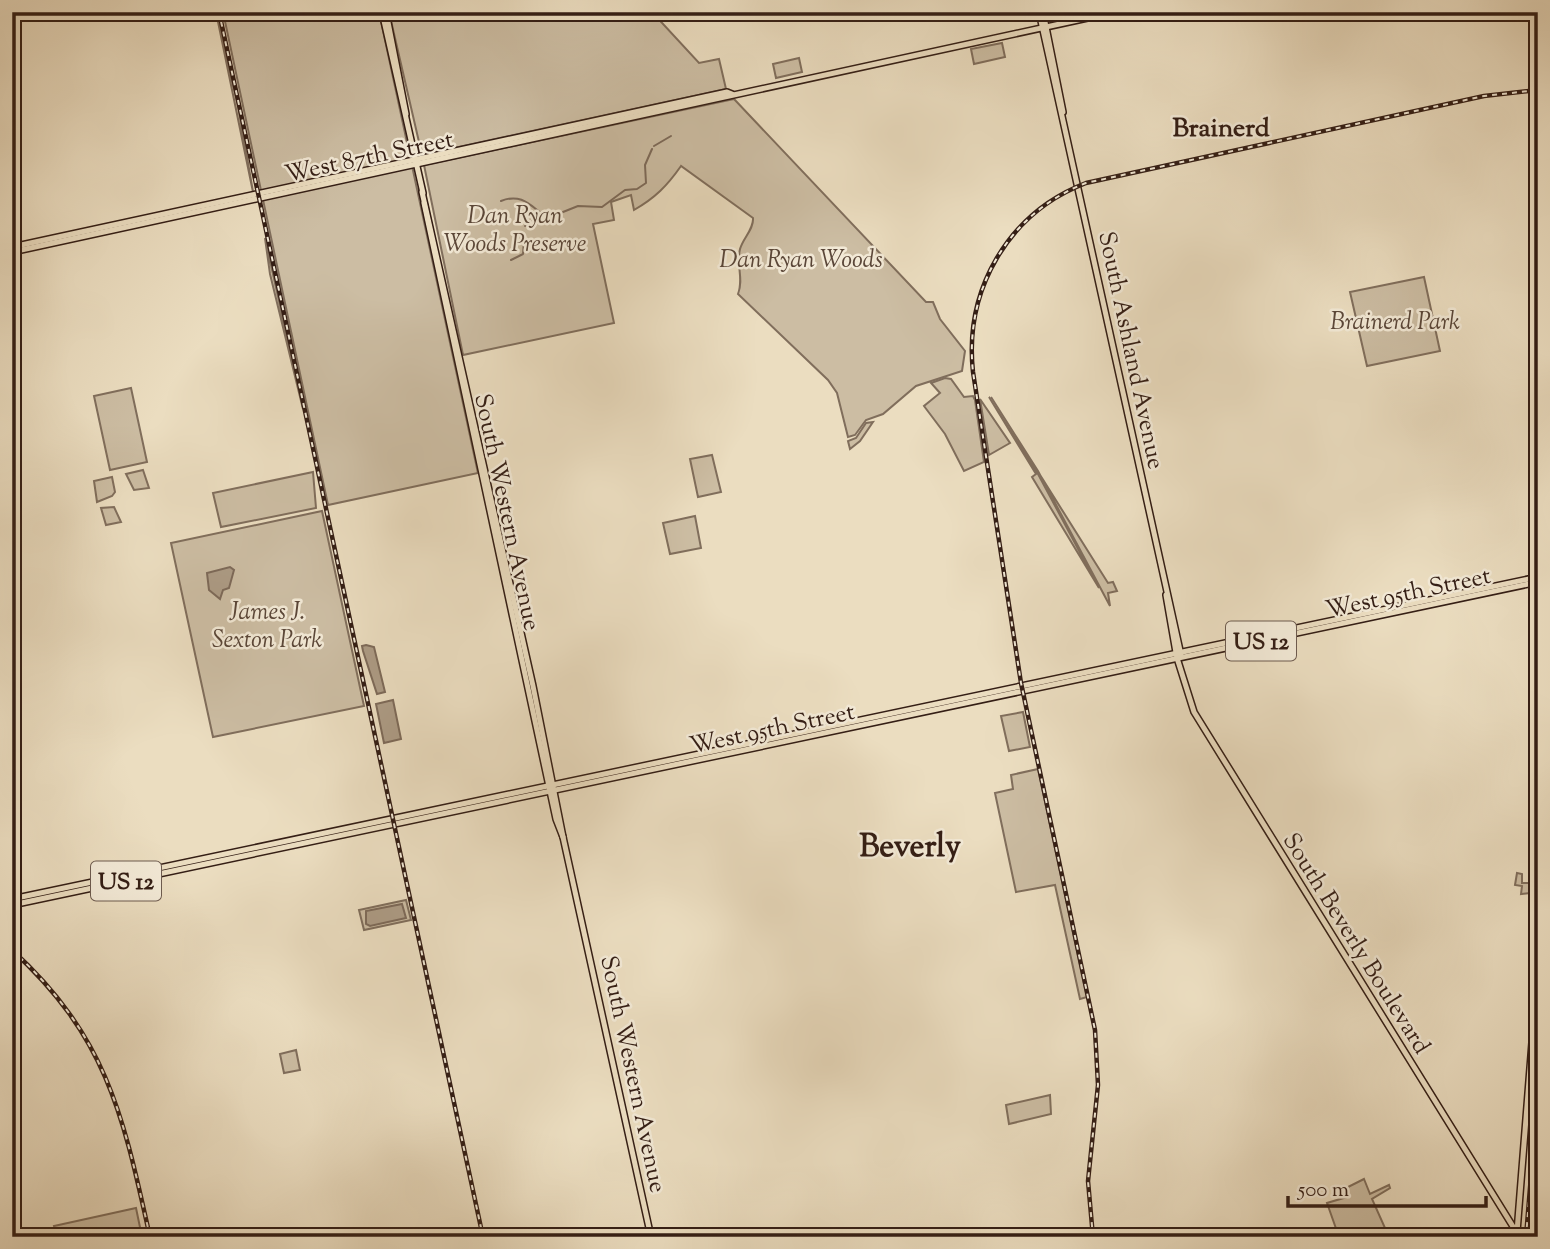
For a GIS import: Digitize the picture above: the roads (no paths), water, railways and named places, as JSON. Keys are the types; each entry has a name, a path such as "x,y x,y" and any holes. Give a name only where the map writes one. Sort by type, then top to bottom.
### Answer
{"main road":[{"name":"South Western Avenue","path":"384,12 493,529 553,790"},
{"name":"South Ashland Avenue","path":"1041,12 1181,665"},
{"name":"West 87th Street","path":"12,249 1115,12"},
{"name":"South Western Avenue","path":"422,192 504,553 651,1237"},
{"path":"493,529 504,553"},
{"name":"West 95th Street","path":"12,905 1538,580"},
{"name":"South Beverly Boulevard","path":"1181,665 1194,712 1518,1236"},
{"name":"West 95th Street","path":"12,899 553,790"},
{"path":"1538,967 1518,1236 1538,1233"}],"waterway":[{"path":"654,146 671,136"},
{"path":"501,201 515,198 521,200 548,218 578,206 602,207 625,190 637,189 646,183 645,165 652,149"},
{"path":"525,226 542,214"},
{"path":"511,260 523,254 524,240"}],"railway":[{"path":"219,12 483,1237"},
{"path":"1093,1237 1088,1181 1098,1085 1095,1030 1021,683 973,372 972,342 976,312 984,284 997,258 1014,234 1034,214 1058,196 1086,183 1484,96 1538,90"},
{"path":"12,950 70,1015 91,1048 107,1081 131,1153 150,1237"},
{"path":"1526,1237 1538,1090"}],"district":[{"name":"Brainerd","path":"1221,127"},
{"name":"Beverly","path":"910,845"}],"park label":[{"name":"Dan Ryan Woods Preserve","path":"515,229"},
{"name":"Dan Ryan Woods","path":"801,259"},
{"name":"Brainerd Park","path":"1395,321"},
{"name":"James J. Sexton Park","path":"267,625"}]}
